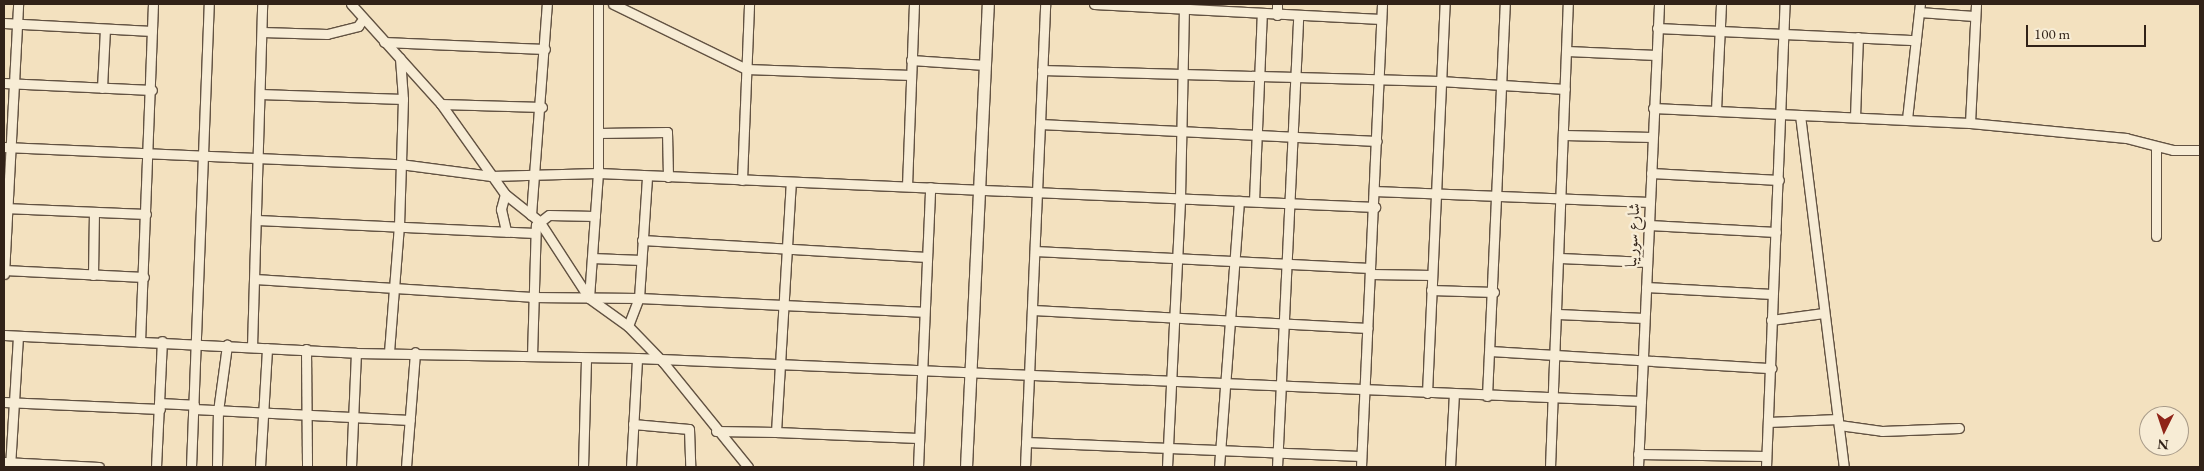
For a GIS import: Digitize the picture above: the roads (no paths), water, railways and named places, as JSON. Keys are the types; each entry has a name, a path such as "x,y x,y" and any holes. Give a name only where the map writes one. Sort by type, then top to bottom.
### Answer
{"street":[{"path":"4,274 8,147 15,83 18,4"},
{"path":"140,342 152,90 153,4"},
{"path":"192,467 205,157 209,4"},
{"path":"252,347 259,159 262,4"},
{"path":"351,4 441,104 505,194 540,221 589,298 628,326 663,362 716,431 748,467"},
{"path":"531,215 537,173 547,4"},
{"path":"589,298 598,173 598,4"},
{"path":"613,4 746,69 911,75"},
{"path":"742,180 749,4"},
{"path":"907,186 914,4"},
{"path":"966,467 988,4"},
{"path":"1025,467 1039,192 1045,4"},
{"path":"1094,4 1183,8 1298,17 1381,19"},
{"path":"1277,4 1277,15"},
{"path":"1361,467 1370,271 1375,207 1374,191 1382,4"},
{"path":"1427,393 1445,4"},
{"path":"1488,396 1506,4"},
{"path":"1550,467 1552,398 1558,314 1568,4"},
{"name":"شارع سوريبا","path":"1638,467 1659,4"},
{"path":"1716,110 1721,4"},
{"path":"1766,467 1771,368 1772,294 1786,33 1784,4"},
{"path":"1970,123 1976,4"},
{"path":"1167,467 1180,198 1183,8"},
{"path":"1907,119 1920,8 1974,16"},
{"path":"1254,201 1255,135 1262,14"},
{"path":"1277,467 1278,387 1291,203 1292,136 1298,17"},
{"path":"262,32 327,34 351,29 364,19"},
{"path":"4,23 152,31"},
{"path":"1658,28 1916,40"},
{"path":"102,88 105,29"},
{"path":"1855,117 1858,37"},
{"path":"384,42 545,49"},
{"path":"1567,50 1656,55"},
{"path":"389,352 399,226 403,99 400,58"},
{"path":"912,60 984,65"},
{"path":"1042,70 1295,80 1380,79 1440,81 1565,89"},
{"path":"4,83 152,90"},
{"path":"260,94 403,99"},
{"path":"441,104 542,107"},
{"path":"1653,108 1970,123 2126,138 2156,147 2200,150"},
{"path":"1800,115 1844,467"},
{"path":"1040,124 1181,133 1292,136 1376,141"},
{"path":"598,133 667,132 668,177"},
{"path":"1564,135 1652,137"},
{"path":"8,147 400,164 491,176 537,173 598,173 647,177 907,186 1375,207"},
{"path":"2156,147 2156,236"},
{"path":"1651,173 1779,180"},
{"path":"628,326 639,298 647,177"},
{"path":"776,432 790,183"},
{"path":"918,467 919,370 930,187"},
{"path":"1374,191 1650,202"},
{"path":"505,194 501,209 506,231"},
{"path":"1219,467 1239,201"},
{"path":"7,208 146,214"},
{"path":"93,275 94,212"},
{"path":"540,221 567,214 595,216"},
{"path":"257,220 535,233"},
{"path":"532,356 531,297 535,233 540,221"},
{"path":"1649,225 1776,232"},
{"path":"642,240 785,246 926,257"},
{"path":"1035,251 1432,275"},
{"path":"592,258 641,260"},
{"path":"1560,258 1647,262"},
{"path":"4,270 144,277"},
{"path":"255,279 395,285 531,297 639,298 922,312"},
{"path":"1646,287 1772,294"},
{"path":"1431,290 1494,292"},
{"path":"1033,310 1368,328"},
{"path":"1771,320 1824,313"},
{"path":"1558,314 1644,318"},
{"path":"4,335 140,342 162,341 356,352 637,358 663,362 919,370 1278,387 1641,401"},
{"path":"18,336 8,464 99,467"},
{"path":"156,467 162,341"},
{"path":"216,467 218,411 227,345"},
{"path":"260,467 267,348"},
{"path":"306,349 307,467"},
{"path":"1490,351 1771,368"},
{"path":"351,467 356,352"},
{"path":"406,467 415,352"},
{"path":"583,467 586,358"},
{"path":"631,467 637,358"},
{"path":"1450,467 1454,394"},
{"path":"4,402 14,404 194,407 218,411 262,414 410,420"},
{"path":"1768,422 1838,422 1882,431 1958,428"},
{"path":"633,424 689,429 690,467"},
{"path":"716,431 918,438"},
{"path":"1026,442 1168,450 1361,456"},
{"path":"1638,454 1766,456"}]}
